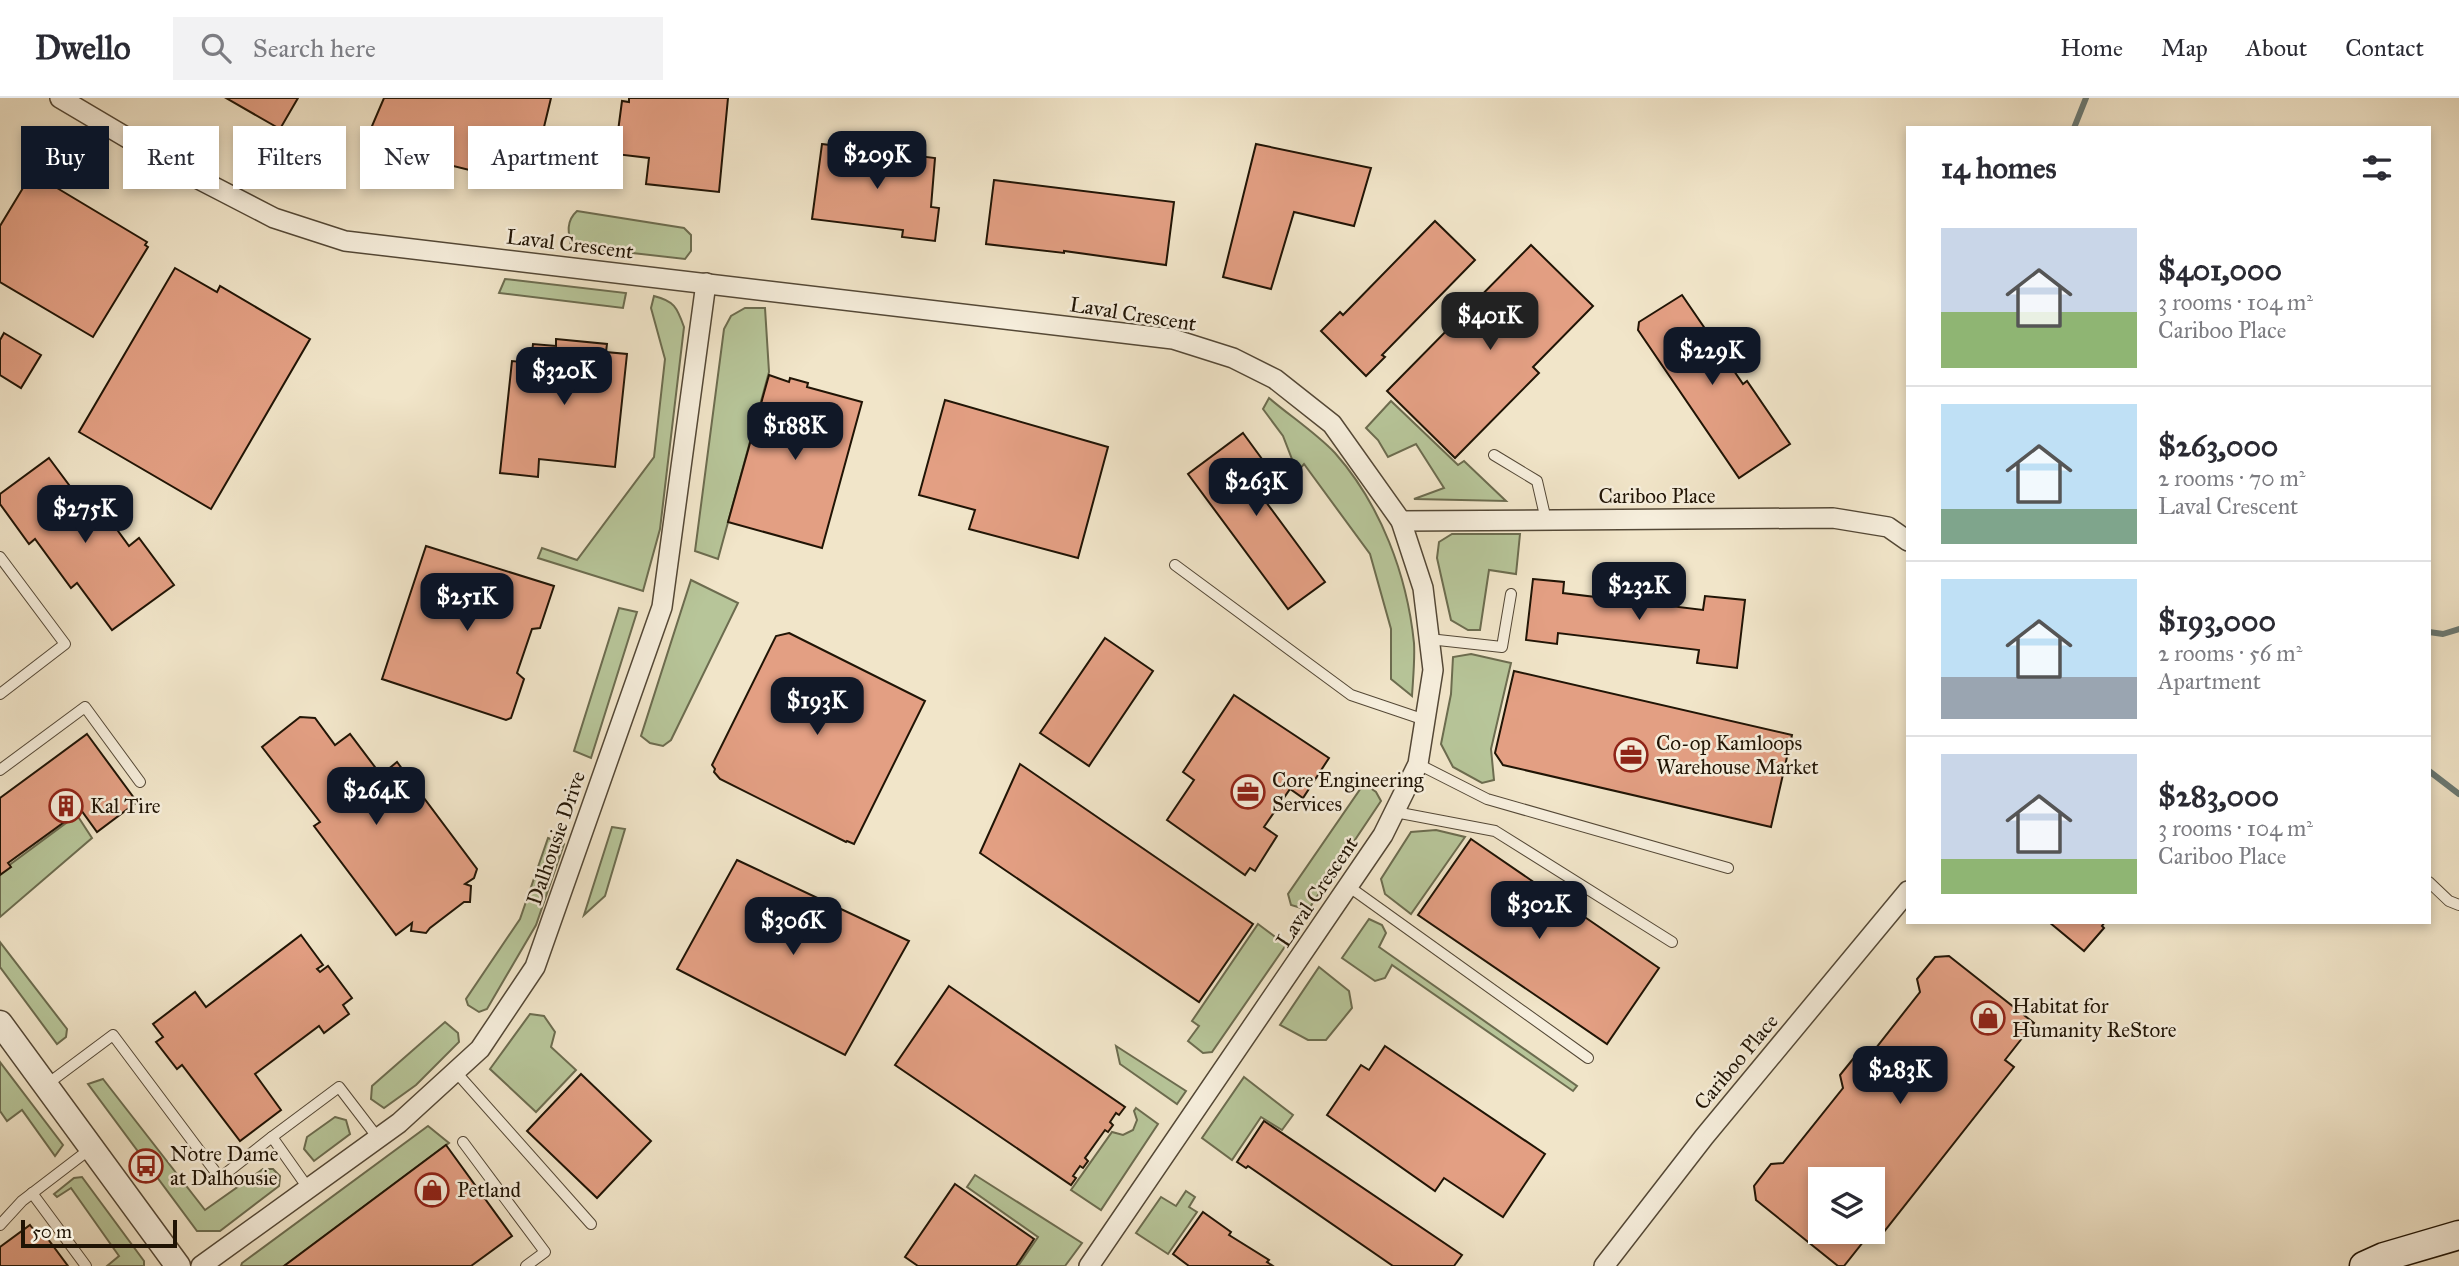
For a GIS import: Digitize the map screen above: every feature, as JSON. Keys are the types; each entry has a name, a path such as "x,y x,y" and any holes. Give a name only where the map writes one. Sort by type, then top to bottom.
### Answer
{"main road":[{"path":"2364,1266 2384,1257 2459,1236"}],"street":[{"name":"Laval Crescent","path":"61,98 186,172 274,218 345,241 1173,339 1233,358 1275,379 1332,425 1401,521 1423,588 1433,670 1418,764 1383,835 1089,1266"},
{"name":"Dalhousie Drive","path":"201,1266 399,1123 480,1049 535,967 662,607 706,282"},
{"name":"Cariboo Place","path":"1401,521 1833,518 1888,527 1906,540"},
{"name":"Cariboo Place","path":"1604,1266 1704,1137 1906,893"},
{"path":"0,1023 178,1266"}],"lane":[{"path":"1494,455 1537,481 1546,520"},
{"path":"0,557 65,644 0,694"},
{"path":"1175,565 1351,695 1425,720"},
{"path":"1429,639 1502,647 1511,594"},
{"path":"0,769 85,707 140,782"},
{"path":"1418,764 1487,799 1728,868"},
{"path":"1395,812 1495,831 1672,942"},
{"path":"2431,884 2449,901 2459,905"},
{"path":"1348,886 1588,1058"},
{"path":"46,1085 113,1034 220,1178 339,1087 378,1138"},
{"path":"455,1071 591,1224"},
{"path":"272,1137 309,1188"},
{"path":"463,1142 545,1252 526,1266"},
{"path":"0,1225 13,1209 32,1193 92,1148"},
{"path":"32,1193 86,1266"}],"green space":[{"path":"577,211 684,228 691,235 691,251 685,259 571,246 569,227"},
{"path":"505,279 626,293 623,308 499,293"},
{"path":"654,296 674,306 684,327 660,529 643,591 538,558 542,548 577,560 654,457 665,359 651,308"},
{"path":"745,308 765,308 769,372 718,559 695,551 724,329 731,316"},
{"path":"1269,398 1335,453 1366,495 1378,518 1398,567 1410,617 1414,649 1412,696 1391,679 1391,629 1370,554 1304,464 1297,472 1283,436 1263,409"},
{"path":"1391,401 1458,465 1464,461 1506,501 1414,499 1444,488 1416,444 1388,457 1378,440 1366,428"},
{"path":"1452,534 1520,534 1516,574 1489,570 1480,630 1468,630 1451,620 1437,558 1439,542"},
{"path":"691,580 738,603 671,740 663,746 650,743 641,736"},
{"path":"619,608 637,612 591,758 574,751"},
{"path":"1471,654 1511,663 1491,749 1494,780 1482,783 1453,767 1441,744 1451,694 1453,657"},
{"path":"1369,787 1381,801 1308,910 1291,905 1288,894 1361,788"},
{"path":"77,815 92,838 0,917 0,872"},
{"path":"612,827 625,829 605,896 584,915"},
{"path":"1436,830 1465,837 1411,914 1385,894 1381,879 1411,832"},
{"path":"548,838 564,844 536,925 487,1009 479,1012 468,1005 466,999 520,919"},
{"path":"1369,919 1382,925 1386,933 1379,947 1577,1086 1573,1091 1392,965 1385,978 1375,981 1342,958"},
{"path":"1258,924 1286,945 1212,1052 1203,1053 1188,1041 1199,1026 1192,1021"},
{"path":"0,942 67,1029 66,1037 57,1044 0,967"},
{"path":"1319,967 1349,991 1352,1008 1326,1040 1308,1040 1280,1025"},
{"path":"530,1014 544,1016 555,1032 551,1047 576,1070 536,1112 490,1069"},
{"path":"445,1022 458,1033 459,1042 416,1085 384,1108 371,1099 372,1086"},
{"path":"1116,1046 1186,1091 1177,1104 1120,1064"},
{"path":"0,1062 63,1145 55,1156 22,1110 7,1121 0,1111"},
{"path":"1244,1077 1293,1115 1282,1130 1261,1117 1232,1160 1202,1138"},
{"path":"103,1079 205,1210 263,1169 273,1169 280,1176 279,1186 220,1231 197,1231 88,1084"},
{"path":"1136,1108 1158,1124 1101,1210 1071,1190 1112,1132 1123,1135 1133,1130 1137,1120 1134,1111"},
{"path":"335,1117 346,1120 350,1134 314,1161 304,1149 307,1137"},
{"path":"428,1126 449,1143 284,1266 241,1266 242,1263"},
{"path":"975,1175 1082,1243 1065,1266 1018,1266 1038,1237 967,1187"},
{"path":"82,1177 144,1261 144,1266 107,1266 119,1256 71,1188 57,1197 54,1194 74,1178"},
{"path":"1186,1191 1195,1197 1189,1207 1197,1212 1168,1254 1136,1233 1161,1197 1176,1206"}],"building":[{"path":"226,98 298,98 282,126 275,126"},
{"path":"384,98 551,98 544,126 468,126 468,170 454,166 454,126 372,126"},
{"path":"629,98 728,98 719,192 646,184 649,158 623,155 623,126 619,126 622,101 629,102"},
{"path":"822,144 935,158 931,207 939,208 935,241 902,237 903,230 812,219"},
{"path":"1256,144 1371,168 1354,226 1294,212 1271,289 1223,277"},
{"path":"994,180 1174,202 1166,265 986,244"},
{"path":"22,189 59,189 147,242 145,245 148,247 93,337 0,282 0,226"},
{"path":"1435,221 1475,260 1382,355 1385,357 1366,376 1321,331 1340,312 1343,315"},
{"path":"1531,245 1593,306 1533,367 1539,373 1455,458 1387,391"},
{"path":"175,268 217,292 220,286 310,339 211,509 79,432"},
{"path":"1682,295 1743,384 1747,381 1790,444 1739,478 1638,330 1639,322"},
{"path":"4,333 41,355 21,388 0,375 0,340"},
{"path":"556,339 607,344 606,352 627,354 615,467 539,459 538,477 500,473 512,361 531,363 533,344 556,346"},
{"path":"769,375 789,382 790,378 808,383 807,387 862,402 822,548 728,522"},
{"path":"945,400 1108,447 1078,558 969,529 975,510 919,495"},
{"path":"1243,433 1284,489 1266,502 1325,582 1288,609 1188,474"},
{"path":"49,458 84,505 94,498 129,546 139,538 174,585 112,630 77,583 71,588 35,539 29,544 0,504 0,494"},
{"path":"426,546 554,586 540,628 532,629 517,673 524,679 511,718 506,720 382,679"},
{"path":"1533,579 1564,582 1563,593 1703,610 1705,596 1745,600 1737,668 1697,663 1699,650 1558,633 1557,644 1526,640"},
{"path":"789,633 925,701 854,844 720,779 714,772 712,765 776,636"},
{"path":"1105,638 1153,671 1089,766 1040,733"},
{"path":"1514,671 1792,735 1771,827 1503,765 1495,753"},
{"path":"1234,695 1329,758 1303,798 1290,789 1264,827 1277,836 1255,871 1250,868 1245,875 1167,820 1194,780 1183,772"},
{"path":"300,717 315,718 335,745 350,734 381,775 397,762 477,869 474,878 465,884 471,886 470,902 464,902 426,933 411,931 412,923 396,935 314,826 320,822 262,747"},
{"name":"Kal Tire","path":"87,734 137,802 97,832 81,810 8,863 11,867 0,875 0,798"},
{"path":"1020,764 1253,924 1199,1002 980,853"},
{"path":"1471,839 1659,968 1607,1044 1418,915"},
{"path":"737,860 909,941 845,1055 677,969"},
{"path":"2051,924 2104,924 2104,928 2084,951"},
{"path":"301,935 323,965 317,969 320,972 328,966 352,998 343,1005 349,1014 324,1033 319,1026 255,1074 281,1110 240,1141 182,1065 177,1069 156,1042 163,1037 153,1024 195,992 206,1007"},
{"path":"1949,956 2034,1023 2005,1060 2014,1067 1885,1230 1885,1167 1808,1167 1808,1242 1756,1200 1754,1186 1771,1164 1783,1163 1843,1088 1840,1075 1857,1054 1872,1053 1920,992 1917,979 1935,957"},
{"path":"949,986 1125,1107 1119,1115 1116,1113 1110,1122 1113,1125 1108,1132 1105,1130 1085,1158 1088,1161 1083,1168 1080,1166 1071,1185 895,1065"},
{"path":"1385,1046 1545,1154 1503,1217 1444,1178 1435,1191 1327,1115 1361,1065 1369,1070"},
{"path":"581,1074 651,1141 597,1198 527,1131"},
{"path":"1264,1121 1462,1255 1454,1266 1393,1266 1248,1166 1246,1168 1237,1162"},
{"name":"Petland","path":"446,1145 512,1236 471,1266 284,1266"},
{"path":"955,1184 1034,1239 1016,1266 918,1266 905,1257"},
{"path":"1203,1212 1231,1232 1229,1235 1269,1260 1267,1262 1273,1266 1189,1266 1173,1254"},
{"path":"30,1225 37,1234 42,1231 68,1266 0,1266 0,1247"},
{"path":"1811,1244 1861,1244 1844,1266 1838,1266"}],"waterway":[{"path":"2075,126 2086,98"},
{"path":"2431,632 2443,634 2459,629"},
{"path":"2431,773 2459,794"}],"place":[{"name":"Co-op Kamloops Warehouse Market","path":"1631,755"},
{"name":"Core Engineering Services","path":"1248,792"},
{"name":"Kal Tire","path":"66,806"},
{"name":"Habitat for Humanity ReStore","path":"1988,1018"},
{"name":"Notre Dame at Dalhousie","path":"146,1166"},
{"name":"Petland","path":"432,1190"}]}
